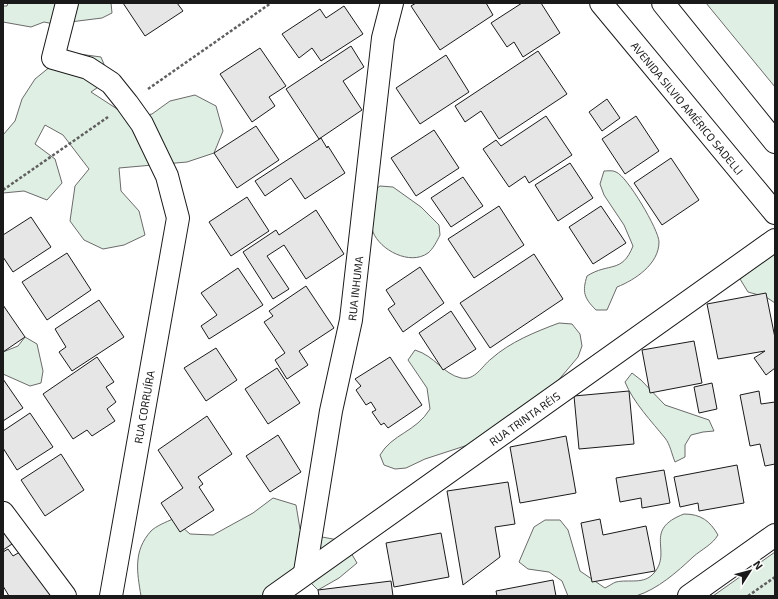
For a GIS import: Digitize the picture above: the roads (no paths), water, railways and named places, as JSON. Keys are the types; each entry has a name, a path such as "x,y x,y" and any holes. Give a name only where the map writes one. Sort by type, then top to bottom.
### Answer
{"street":[{"name":"RUA CORRUÍRA","path":"67,3 53,58 88,68 111,83 123,98 142,124 167,176 178,218 110,596"},
{"name":"RUA INHUMA","path":"305,572 331,411 351,320 383,38 392,3"},
{"name":"AVENIDA SILVIO AMÉRICO SADELLI","path":"601,3 775,213"},
{"path":"663,3 774,138"},
{"name":"RUA TRINTA RÉIS","path":"274,596 305,572 775,240"},
{"path":"3,513 65,596"},
{"path":"689,596 775,535"}]}
